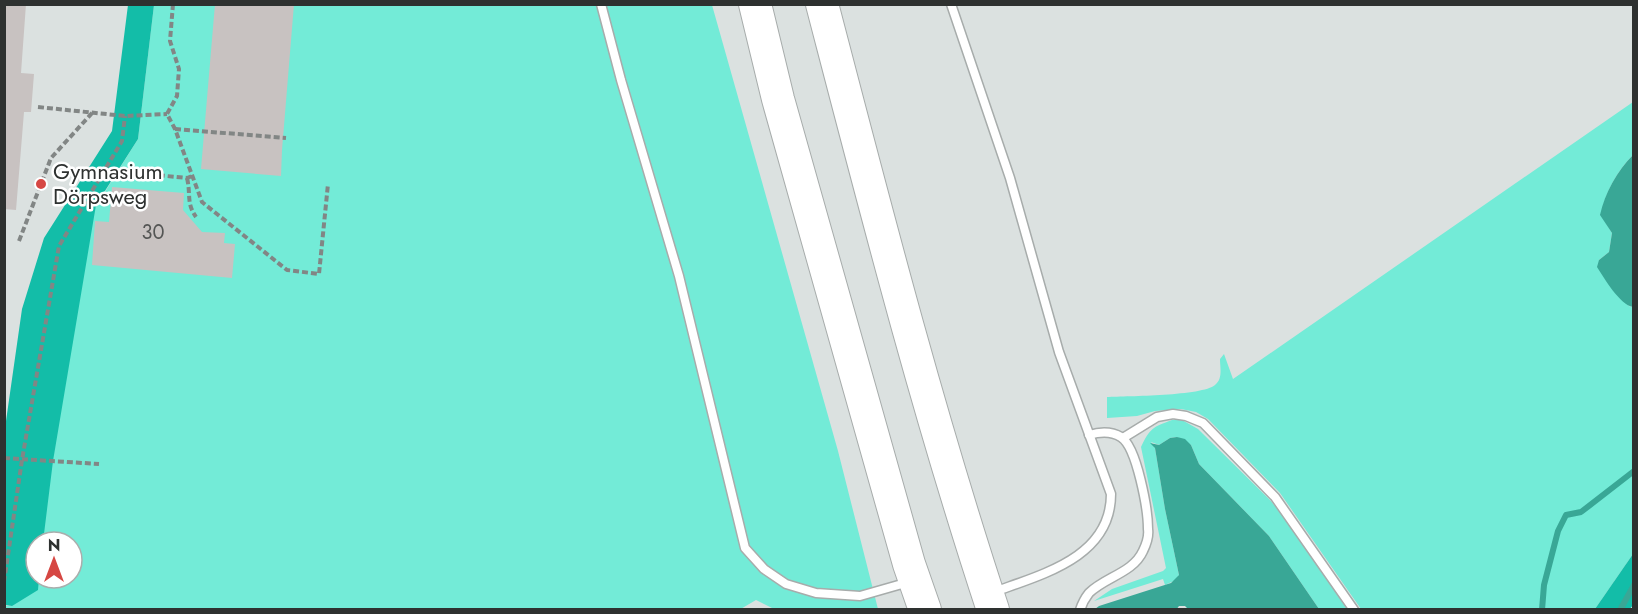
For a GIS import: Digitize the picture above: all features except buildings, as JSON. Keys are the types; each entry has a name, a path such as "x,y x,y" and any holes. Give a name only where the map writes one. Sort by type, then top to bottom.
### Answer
{"highway":[{"path":"755,4 778,99 920,595"},
{"path":"822,4 939,438 990,602"}],"lane":[{"path":"601,4 624,91 679,276 745,548 764,569 786,584 816,593 860,596 920,595"},
{"path":"951,4 1010,178 1059,352 1112,494 1109,515 1092,545 1053,571 990,602"},
{"path":"1123,438 1157,417 1173,414 1186,416 1203,423 1275,496 1354,609"},
{"path":"1080,609 1087,595 1098,585 1133,566 1143,552 1149,530 1146,503 1131,452 1123,438 1100,432 1089,435"}],"path":[{"path":"167,114 177,96 179,69 170,41 172,4"},
{"path":"38,107 125,116 167,114"},
{"path":"19,241 51,158 93,112"},
{"path":"167,114 175,129 202,202 287,270 319,274 328,183"},
{"path":"4,582 22,460 59,246 122,141 125,116"},
{"path":"175,129 286,138"},
{"path":"105,170 187,178 192,176"},
{"path":"187,178 190,189 189,206 196,217"},
{"path":"4,458 99,464"}],"shaded area":[{"path":"128,5 154,5 138,139 96,205 53,461 44,530 24,530 24,590 38,590 12,606 5,605 4,435 22,309 44,238 112,131"},
{"path":"154,5 712,5 838,451 878,609 774,609 756,600 739,610 5,610 4,606 12,606 24,537 24,590 84,590 84,530 25,530 76,238 138,139"},
{"path":"1633,102 1633,155 1617,175 1605,199 1601,215 1612,233 1609,252 1599,260 1629,306 1633,307 1633,554 1595,609 1361,609 1280,493 1208,419 1196,412 1181,409 1107,418 1107,397 1181,393 1207,389 1215,385 1220,377 1220,359 1224,354 1233,379"},
{"path":"1633,155 1633,307 1618,296 1597,267 1599,260 1609,252 1612,233 1600,215 1602,207 1617,175"},
{"path":"1172,420 1182,420 1198,429 1270,500 1288,522 1347,609 1319,609 1269,536 1199,464 1191,445 1177,437 1170,438 1159,445 1151,442 1155,448 1179,575 1176,580 1165,585 1163,579 1094,601 1112,589 1166,568 1141,447 1153,429"},
{"path":"1170,438 1185,439 1191,445 1199,464 1269,536 1319,609 1189,610 1185,606 1179,606 1176,610 1095,609 1171,583 1179,575 1155,448 1150,443 1159,445"},
{"path":"1633,554 1633,605 1630,609 1595,609"}],"waterway":[{"path":"1542,610 1544,585 1558,531 1566,515 1581,512 1634,471"},
{"path":"1620,610 1634,585"}],"place":[{"name":"Gymnasium Dörpsweg","path":"41,184"}]}
